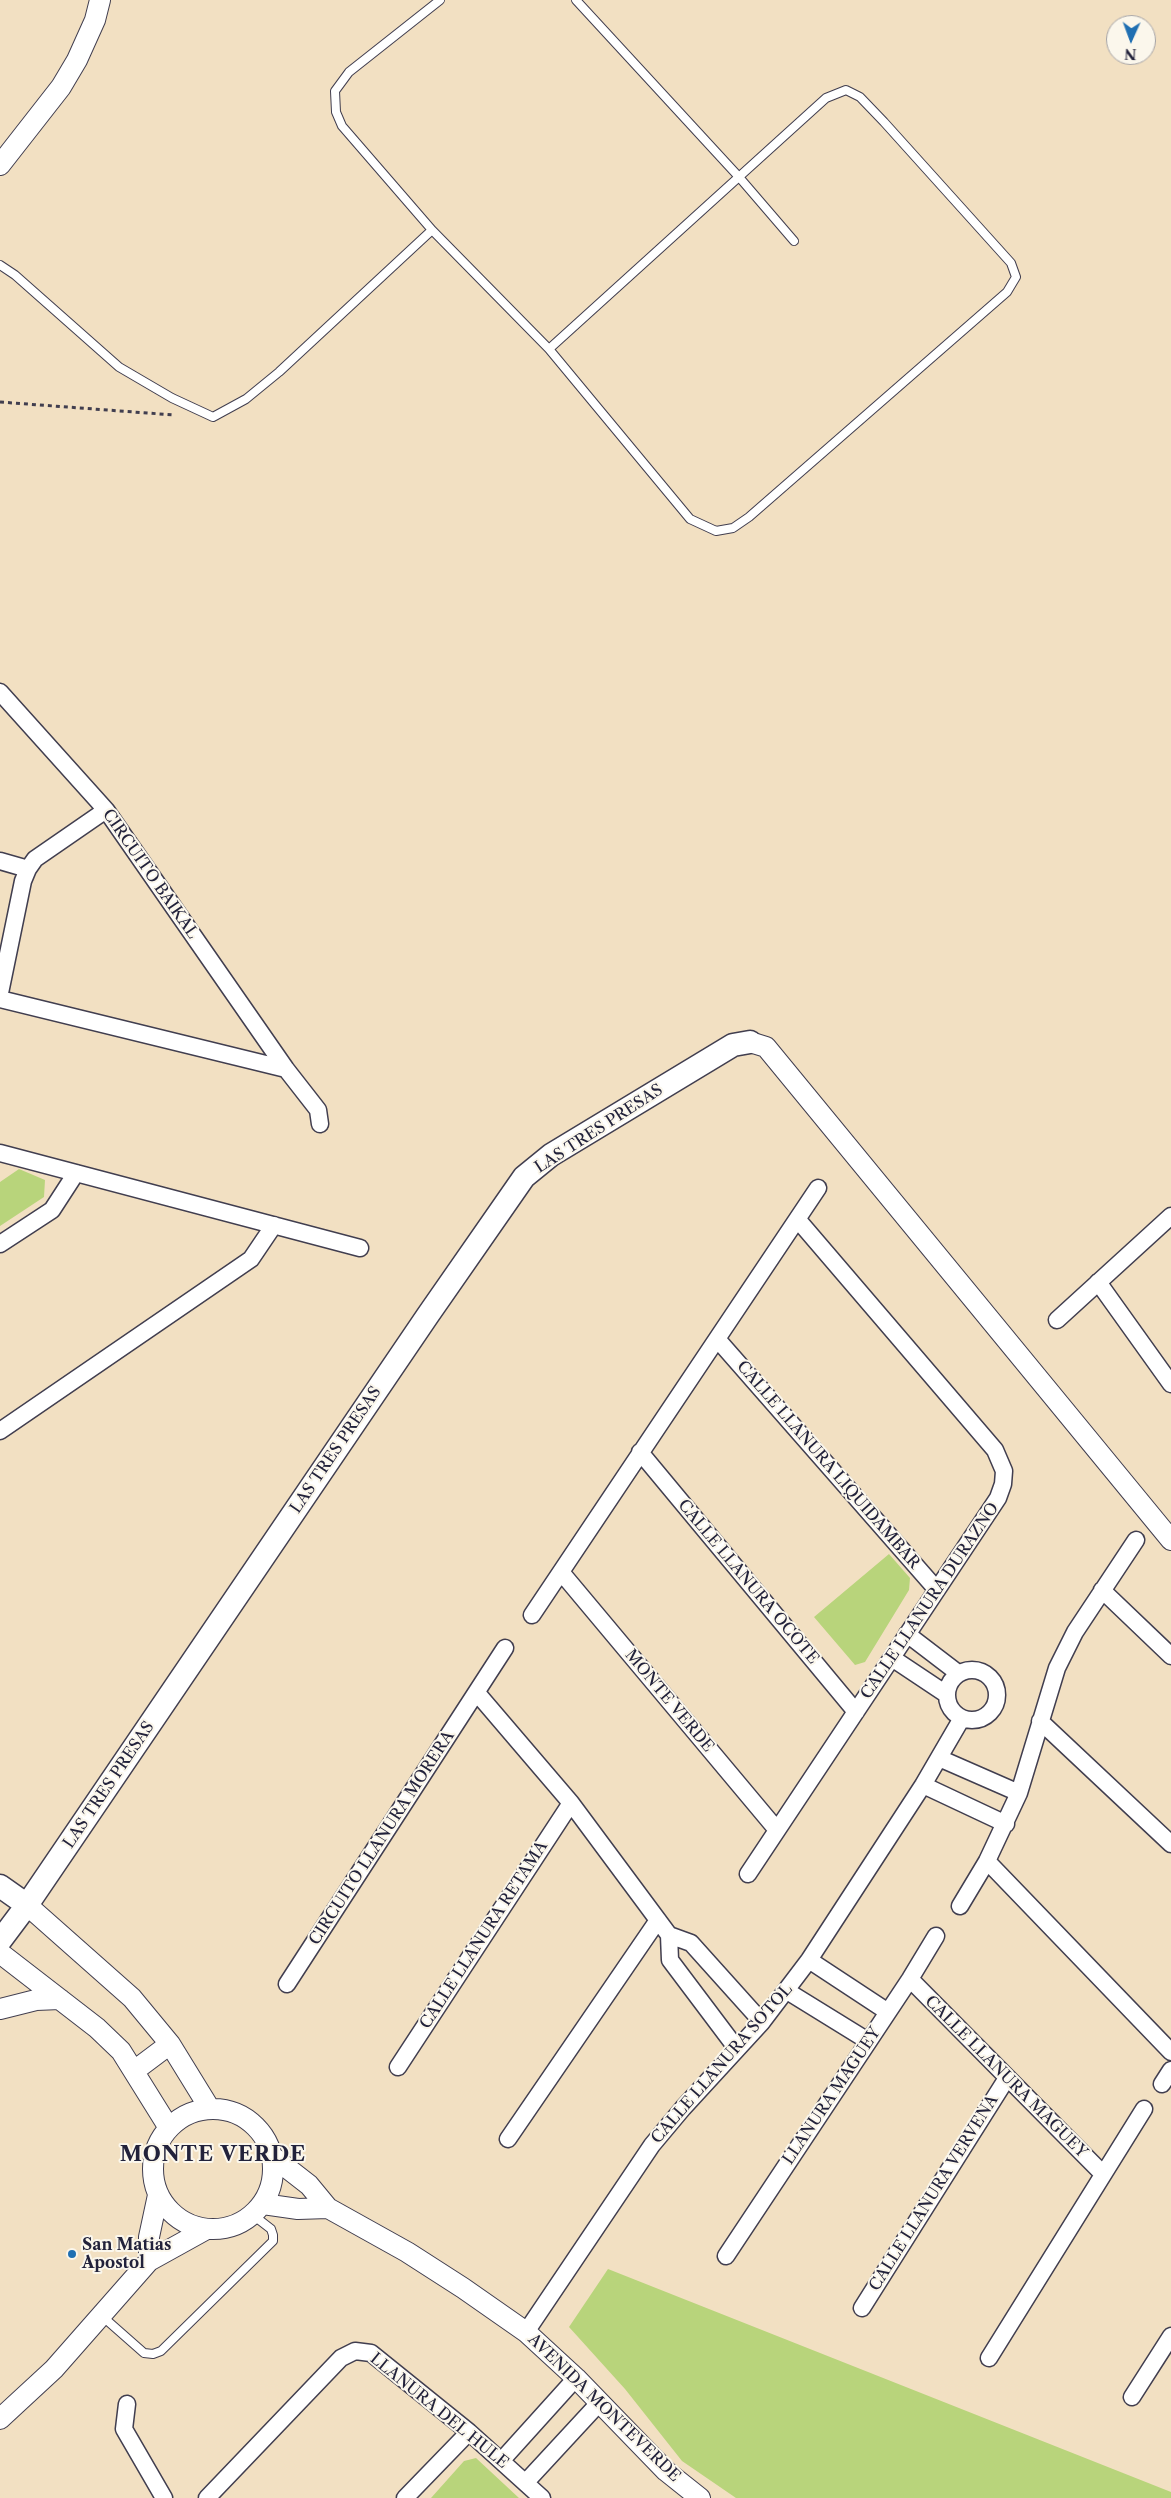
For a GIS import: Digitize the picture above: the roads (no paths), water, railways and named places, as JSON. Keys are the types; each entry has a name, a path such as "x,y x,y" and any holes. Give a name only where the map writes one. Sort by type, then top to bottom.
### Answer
{"main road":[{"name":"LAS TRES PRESAS","path":"0,1941 28,1905 428,1315 524,1177 551,1156 733,1045 750,1042"},
{"path":"0,1886 28,1905"}],"street":[{"path":"0,165 61,87 77,60 95,20 100,0"},
{"name":"CIRCUITO BAIKAL","path":"0,692 106,810 286,1069 318,1110 320,1124"},
{"path":"0,993 23,881 28,869 35,859 106,810"},
{"path":"0,861 28,869"},
{"path":"0,999 286,1069"},
{"path":"750,1042 766,1047 1171,1540"},
{"path":"0,1153 360,1248"},
{"path":"0,1244 52,1210 76,1173"},
{"path":"532,1615 640,1452 718,1340 818,1188"},
{"path":"1057,1320 1171,1216"},
{"name":"CALLE LLANURA DURAZNO","path":"748,1874 998,1498 1004,1484 1004,1471 995,1450 798,1220"},
{"path":"0,1431 251,1259 274,1225"},
{"path":"1098,1282 1171,1384"},
{"name":"CALLE LLANURA LIQUIDAMBAR","path":"718,1340 937,1590"},
{"name":"CALLE LLANURA OCOTE","path":"640,1452 856,1712"},
{"path":"960,1906 1006,1824 1019,1793 1057,1668 1075,1632 1136,1540"},
{"name":"MONTE VERDE","path":"561,1572 777,1830"},
{"path":"1102,1590 1171,1656"},
{"path":"907,1634 958,1673"},
{"name":"CIRCUITO LLANURA MORERA","path":"287,1984 505,1648"},
{"path":"892,1658 946,1694"},
{"path":"966,1670 983,1672 995,1684 997,1692 996,1701 987,1715 979,1719 962,1718 950,1708 946,1694 948,1686 958,1673 966,1670"},
{"path":"477,1693 571,1803 669,1935 691,1943 762,2022"},
{"name":"CALLE LLANURA SOTOL","path":"526,2332 652,2145 762,2022 787,1991 923,1785 962,1718"},
{"path":"1040,1721 1171,1844"},
{"path":"940,1758 1019,1793"},
{"path":"923,1785 1006,1824"},
{"name":"CALLE LLANURA RETAMA","path":"398,2067 571,1803"},
{"path":"987,1860 1171,2052"},
{"path":"28,1905 132,1998 170,2044 210,2109"},
{"path":"508,2139 658,1920"},
{"path":"669,1935 670,1960 737,2050"},
{"name":"LLANURA MAGUEY","path":"726,2256 910,1979 936,1936"},
{"path":"0,1953 97,2028 121,2051 169,2128"},
{"path":"809,1960 888,2012"},
{"name":"CALLE LLANURA MAGUEY","path":"910,1979 1103,2174"},
{"path":"787,1991 868,2041"},
{"path":"0,2009 36,2000 60,1999"},
{"path":"134,2071 170,2044"},
{"path":"1162,2084 1171,2070"},
{"name":"CALLE LLANURA VERVENA","path":"862,2308 1007,2078"},
{"name":"AVENIDA MONTEVERDE","path":"210,2109 228,2111 250,2122 267,2141 273,2157 272,2182 258,2210 239,2225 222,2230 205,2230 186,2224 169,2212 158,2196 153,2178 153,2160 158,2142 169,2128 181,2118 195,2111 210,2109"},
{"path":"989,2358 1144,2109"},
{"name":"AVENIDA MONTEVERDE","path":"273,2157 309,2185 328,2208 447,2278 526,2332 576,2378 666,2471 700,2498"},
{"path":"149,2261 149,2237 158,2196"},
{"path":"258,2210 328,2208"},
{"path":"0,2419 54,2369 149,2261 205,2230"},
{"path":"1132,2397 1171,2336"},
{"name":"LLANURA DEL HULE","path":"207,2498 341,2358 355,2351 371,2353 469,2432 542,2498"},
{"path":"502,2460 576,2378"},
{"path":"526,2482 600,2402"},
{"path":"127,2404 124,2429 164,2498"},
{"path":"405,2498 469,2432"}],"lane":[{"path":"440,0 349,72 340,82 335,96 336,112 342,126 432,230 549,349 690,518 716,531 733,528 749,517 972,323 1013,284 1016,277 1011,263 884,122 855,94 846,90 826,98 549,349"},
{"path":"576,0 739,177 794,241"},
{"path":"0,265 15,275 119,367 172,398 212,418 246,399 279,372 432,230"},
{"path":"101,2315 144,2353 153,2354 161,2351 273,2241 273,2235 258,2210"}],"place":[{"name":"San Matias Apostol","path":"72,2254"}],"district":[{"name":"MONTE VERDE","path":"213,2155"}]}
